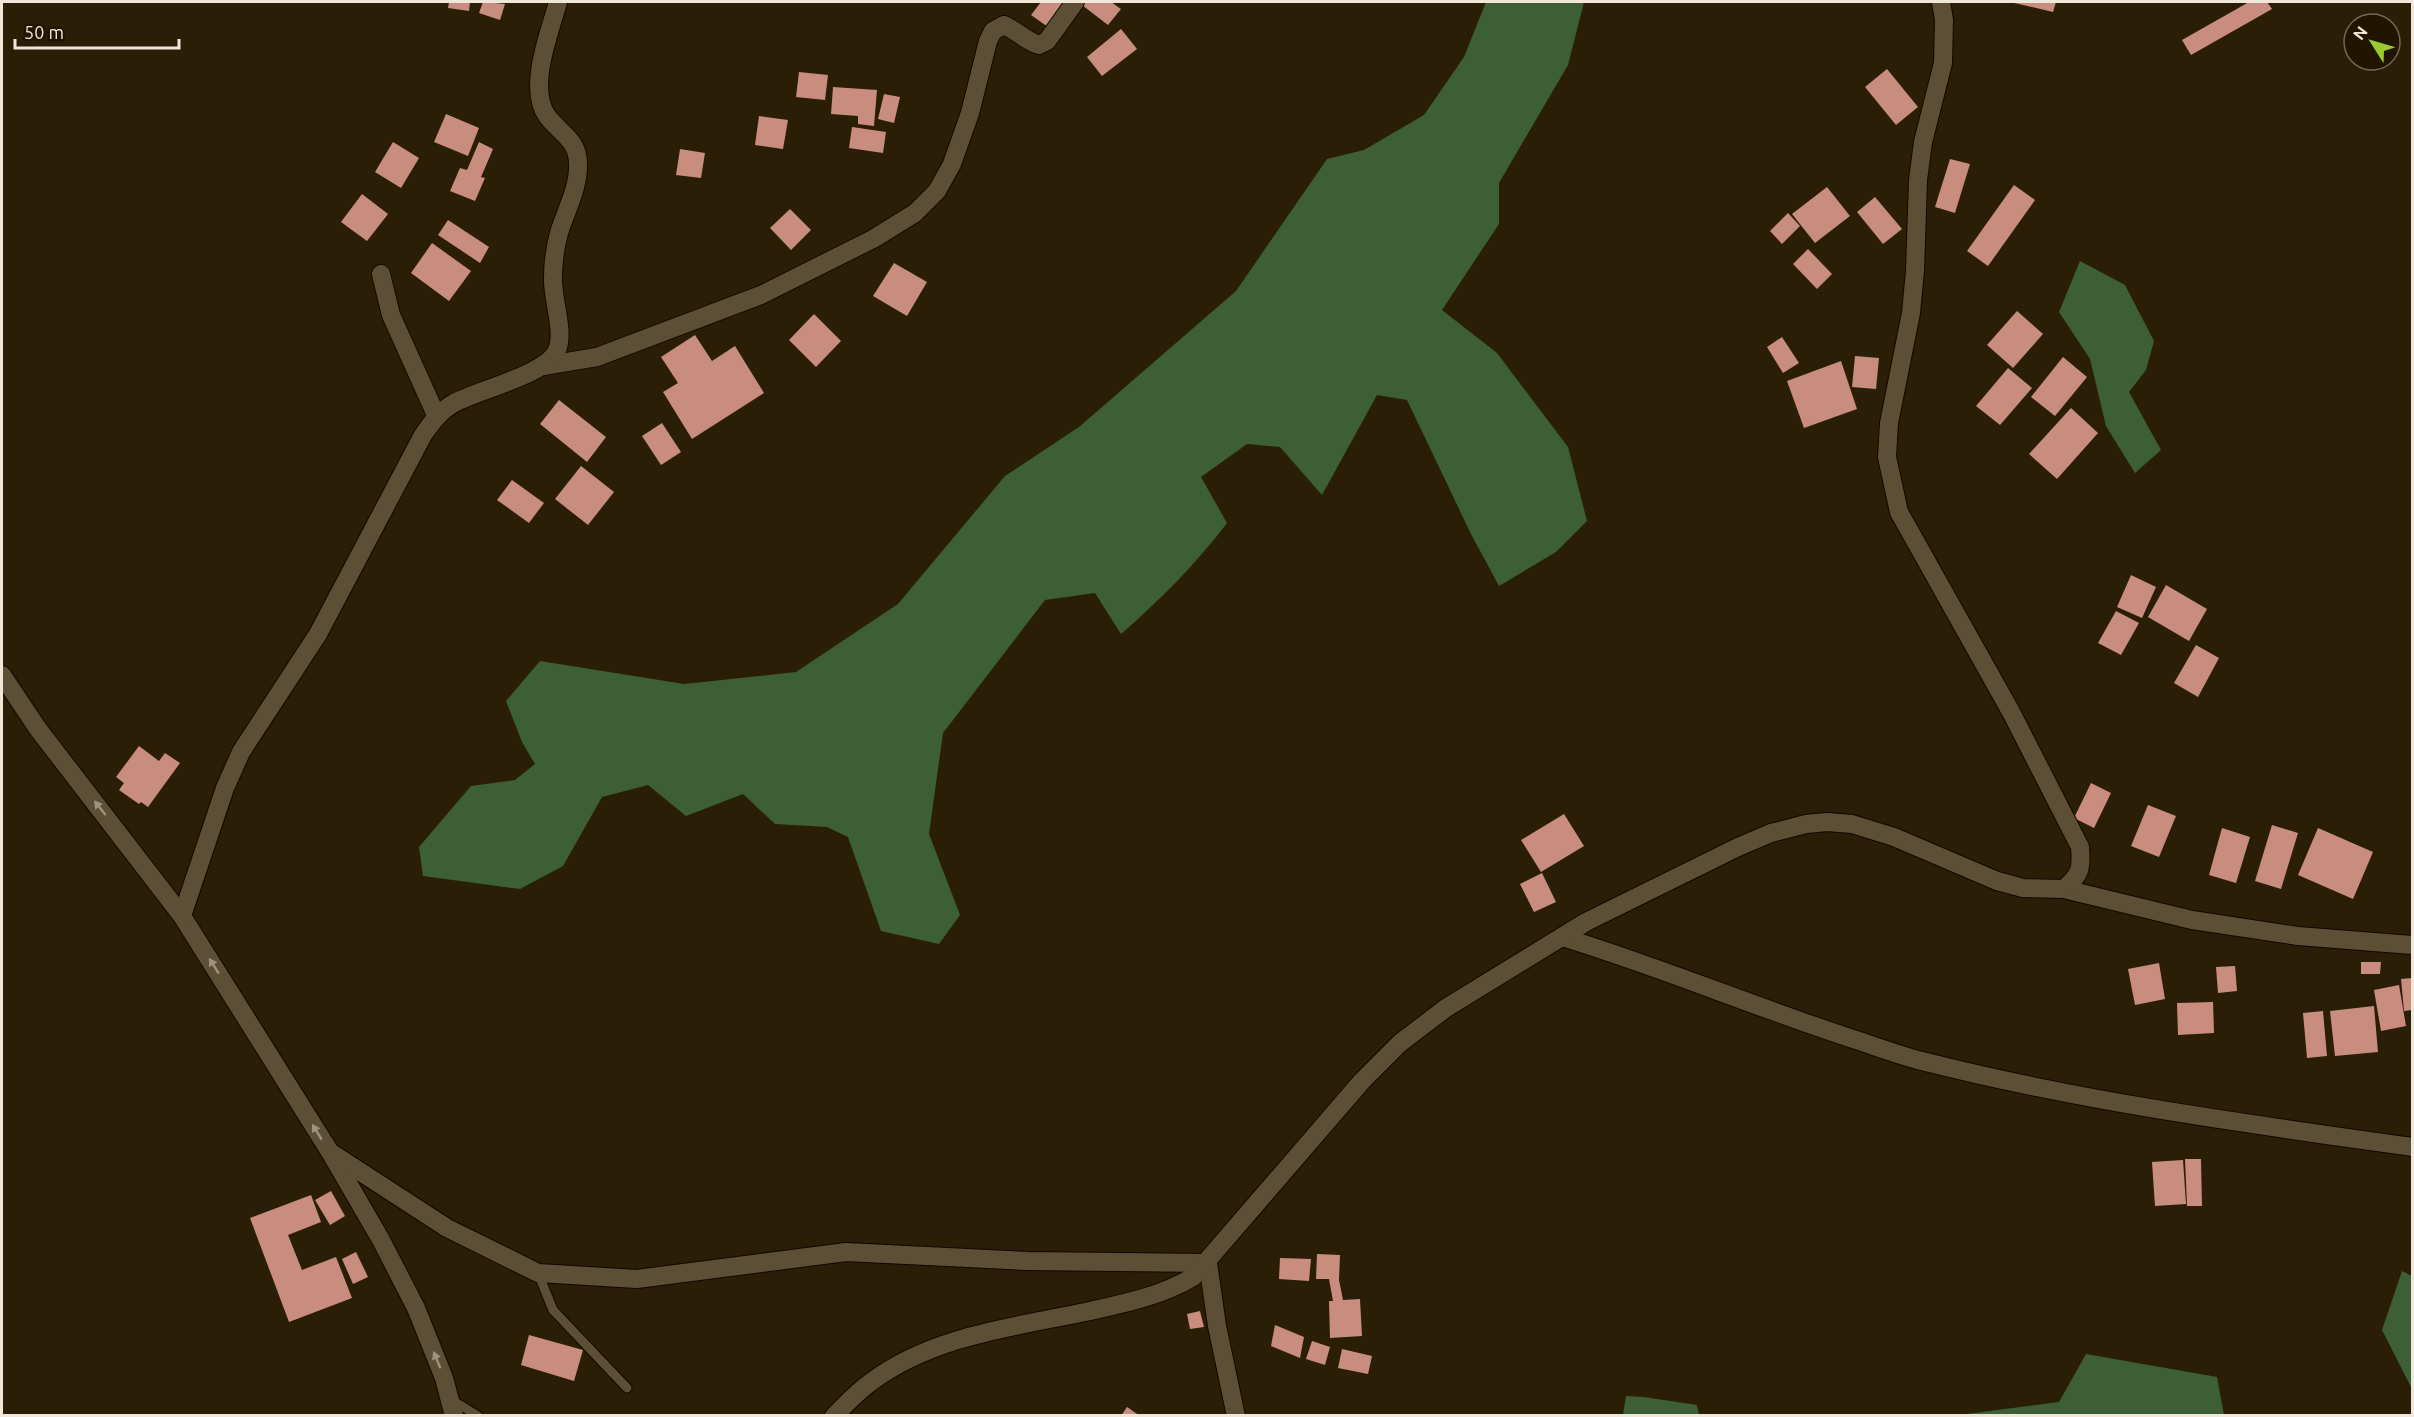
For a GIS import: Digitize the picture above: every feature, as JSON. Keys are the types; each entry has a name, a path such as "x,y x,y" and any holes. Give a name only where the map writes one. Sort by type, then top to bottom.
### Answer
{"street":[{"path":"543,366 558,350 559,337 552,287 553,260 573,195 578,163 577,151 547,116 538,93 540,67 558,2"},
{"path":"182,916 225,788 241,752 318,634 423,435 436,416 454,403 543,366 597,357 761,295 873,239 915,213 937,191 952,164 970,113 988,41 993,31 1004,25 1016,30 1031,43 1039,45 1047,41 1075,2"},
{"path":"1941,2 1944,20 1943,63 1923,142 1918,180 1911,313 1889,423 1887,457 1899,512 2010,712 2080,847 2081,862 2077,878 2064,889"},
{"path":"381,274 391,315 436,416"},
{"path":"2,675 38,729 182,916 330,1152 381,1240 416,1308 444,1378 452,1407"},
{"path":"834,1416 872,1381 918,1355 944,1344 977,1334 1158,1294 1193,1277 1208,1263 1362,1081 1400,1043 1446,1008 1609,910 1771,833 1827,822 1852,824 1894,837 1997,881 2023,888 2064,889 2192,920 2298,936 2412,945"},
{"path":"1562,937 1602,949 1800,1021 1920,1060 2064,1092 2198,1116 2412,1147"},
{"path":"330,1152 447,1228 538,1274 637,1280 846,1252 1028,1262 1208,1263"},
{"path":"1208,1263 1217,1326 1236,1416"}],"lane":[{"path":"538,1274 553,1310 627,1388"},
{"path":"452,1407 478,1416"}],"green space":[{"path":"1486,2 1584,2 1568,65 1499,183 1499,224 1442,310 1497,353 1568,447 1587,521 1556,552 1499,586 1471,534 1407,400 1377,395 1322,495 1280,447 1247,444 1201,477 1227,523 1190,567 1150,608 1121,634 1095,593 1045,600 943,733 929,834 960,915 939,944 881,931 848,837 827,827 775,824 743,794 686,816 648,785 602,797 563,866 520,889 423,876 419,847 471,786 515,780 535,764 522,742 506,701 540,661 684,684 796,672 898,604 1005,476 1079,427 1236,291 1327,159 1364,150 1424,115 1464,57"},
{"path":"2080,261 2125,285 2154,341 2146,370 2129,392 2161,450 2135,473 2106,426 2090,359 2059,312"},
{"path":"2402,1271 2412,1276 2412,1389 2382,1330"},
{"path":"2086,1354 2217,1377 2224,1415 1959,1415 2059,1402"},
{"path":"1626,1396 1697,1405 1699,1415 1623,1415"}],"building":[{"path":"449,2 470,2 469,11 448,8"},
{"path":"483,2 505,4 500,20 479,13"},
{"path":"1041,2 1067,2 1048,27 1031,15"},
{"path":"1078,2 1111,2 1121,9 1108,25"},
{"path":"2010,2 2056,2 2053,12"},
{"path":"2249,2 2267,2 2272,9 2191,55 2182,40"},
{"path":"1121,29 1137,49 1102,76 1087,57"},
{"path":"1887,69 1918,107 1896,125 1865,87"},
{"path":"799,72 828,75 825,100 796,97"},
{"path":"833,87 877,90 874,126 858,124 858,116 831,114"},
{"path":"884,94 900,97 894,123 878,119"},
{"path":"446,114 479,128 468,156 434,142"},
{"path":"759,116 788,120 783,149 755,145"},
{"path":"852,127 886,132 883,153 849,148"},
{"path":"393,142 419,158 401,188 375,172"},
{"path":"479,142 493,149 481,177 485,178 475,201 450,191 460,168 467,170"},
{"path":"680,149 705,153 701,178 676,175"},
{"path":"1950,159 1970,164 1955,213 1935,207"},
{"path":"2014,185 2035,200 1988,266 1967,251"},
{"path":"1827,187 1850,216 1815,243 1792,214"},
{"path":"362,194 388,214 367,241 341,222"},
{"path":"1875,197 1902,229 1883,244 1857,212"},
{"path":"790,209 811,230 791,250 770,228"},
{"path":"1788,213 1800,226 1782,244 1770,231"},
{"path":"448,220 489,247 480,263 438,235"},
{"path":"432,243 471,271 449,301 411,273"},
{"path":"1808,249 1832,274 1817,289 1793,264"},
{"path":"894,263 927,282 907,316 873,296"},
{"path":"2017,311 2043,334 2013,368 1987,345"},
{"path":"814,314 841,341 816,367 789,340"},
{"path":"695,335 712,361 735,346 764,393 692,439 663,392 678,383 661,357"},
{"path":"1782,337 1799,363 1783,373 1767,347"},
{"path":"1855,356 1879,358 1876,389 1852,387"},
{"path":"2063,357 2087,377 2055,416 2031,397"},
{"path":"1841,361 1857,409 1804,428 1787,381"},
{"path":"2008,368 2032,388 2000,425 1976,406"},
{"path":"559,400 606,437 587,462 540,424"},
{"path":"2071,408 2098,433 2057,479 2029,454"},
{"path":"662,423 681,452 661,465 642,436"},
{"path":"581,466 614,492 588,525 555,499"},
{"path":"512,480 544,503 529,523 497,500"},
{"path":"2131,575 2156,587 2142,618 2117,607"},
{"path":"2166,585 2207,609 2189,641 2148,617"},
{"path":"2116,611 2139,623 2121,655 2098,643"},
{"path":"2196,645 2219,658 2198,697 2174,683"},
{"path":"139,746 159,761 165,753 180,763 148,807 141,802 139,804 119,790 124,783 116,777"},
{"path":"2091,783 2111,793 2094,828 2074,818"},
{"path":"2148,805 2176,816 2159,857 2131,846"},
{"path":"1564,814 1584,846 1541,872 1521,840"},
{"path":"2272,825 2298,833 2281,889 2255,881"},
{"path":"2222,828 2250,837 2236,883 2209,875"},
{"path":"2318,828 2373,852 2353,899 2298,875"},
{"path":"1542,873 1556,902 1534,912 1520,884"},
{"path":"2361,962 2381,962 2380,974 2361,974"},
{"path":"2159,963 2165,999 2135,1005 2128,969"},
{"path":"2235,966 2237,991 2218,993 2216,967"},
{"path":"2412,978 2412,1010 2404,1011 2401,979"},
{"path":"2399,985 2406,1026 2381,1031 2374,990"},
{"path":"2213,1002 2214,1033 2178,1035 2177,1003"},
{"path":"2374,1006 2378,1052 2335,1056 2330,1011"},
{"path":"2323,1011 2327,1056 2307,1058 2303,1013"},
{"path":"2185,1159 2201,1159 2202,1206 2187,1206"},
{"path":"2183,1160 2186,1204 2155,1206 2152,1162"},
{"path":"331,1191 345,1216 330,1225 315,1200"},
{"path":"311,1195 321,1222 288,1235 302,1270 336,1257 352,1298 289,1322 250,1218"},
{"path":"356,1252 368,1277 353,1284 342,1259"},
{"path":"1317,1254 1340,1255 1339,1280 1343,1300 1360,1299 1362,1336 1330,1338 1329,1301 1333,1301 1329,1279 1316,1279"},
{"path":"1280,1258 1311,1259 1309,1281 1279,1279"},
{"path":"1200,1311 1204,1327 1190,1329 1187,1314"},
{"path":"1275,1325 1304,1337 1300,1358 1271,1346"},
{"path":"529,1335 583,1350 574,1381 521,1365"},
{"path":"1312,1341 1330,1347 1325,1365 1306,1359"},
{"path":"1342,1349 1372,1356 1368,1374 1338,1368"},
{"path":"1127,1407 1140,1416 1121,1416"}]}
